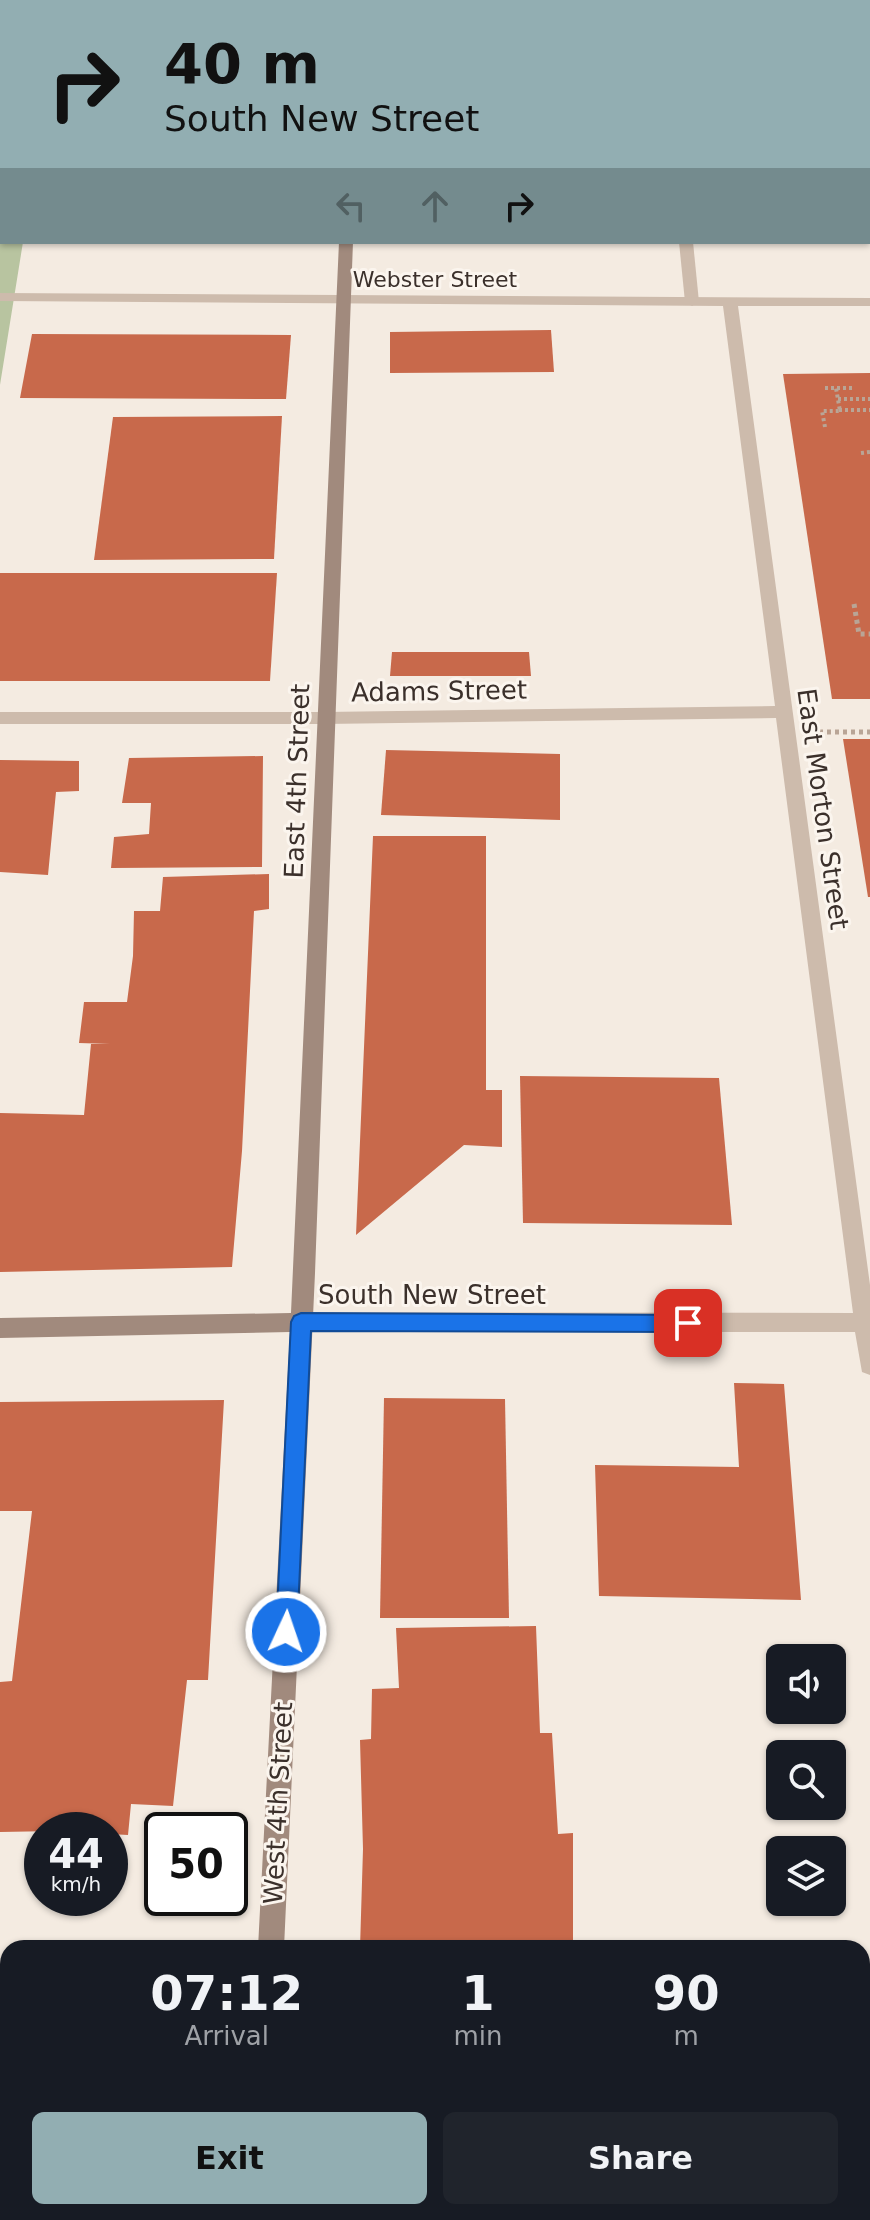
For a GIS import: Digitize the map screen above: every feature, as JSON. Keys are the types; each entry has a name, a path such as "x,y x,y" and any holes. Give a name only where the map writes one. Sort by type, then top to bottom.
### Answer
{"main road":[{"name":"East 4th Street","path":"301,1322 346,244"},
{"name":"South New Street","path":"0,1328 301,1322"},
{"name":"West 4th Street","path":"271,1940 301,1322"}],"street":[{"path":"686,244 692,302"},
{"name":"Webster Street","path":"0,297 870,302"},
{"name":"East Morton Street","path":"730,302 870,1365"},
{"name":"Adams Street","path":"0,718 324,718 783,712"},
{"name":"South New Street","path":"301,1322 864,1323"}],"path":[{"path":"825,388 854,388"},
{"path":"836,388 840,411"},
{"path":"838,399 870,399"},
{"path":"870,410 825,409 826,415 825,410 846,408 870,410"},
{"path":"825,427 822,411 870,410"},
{"path":"861,453 870,452"},
{"path":"854,604 859,634 867,632"},
{"path":"787,733 870,732"}],"green space":[{"path":"0,244 23,244 0,385"}],"building":[{"path":"551,330 554,372 390,373 390,332"},
{"path":"32,334 291,335 286,399 20,398"},
{"path":"870,373 870,699 832,699 783,374"},
{"path":"282,416 274,559 94,560 113,417"},
{"path":"0,573 277,573 270,681 0,681"},
{"path":"392,652 529,652 531,676 390,676"},
{"path":"843,739 870,739 870,897 868,897"},
{"path":"386,750 560,754 560,820 381,815"},
{"path":"263,756 262,867 111,868 114,837 149,834 151,803 122,803 129,758"},
{"path":"0,760 79,761 79,791 56,792 48,875 0,872"},
{"path":"373,836 486,836 486,1090 502,1090 502,1147 464,1145 356,1235"},
{"path":"269,874 269,909 254,911 242,1151 232,1267 0,1272 0,1113 84,1115 91,1044 110,1044 79,1043 84,1002 127,1002 133,956 134,911 160,911 163,877"},
{"path":"520,1076 719,1078 732,1225 523,1223"},
{"path":"734,1383 784,1384 801,1600 599,1596 595,1465 739,1467"},
{"path":"384,1398 505,1399 509,1618 380,1618"},
{"path":"224,1400 208,1680 187,1680 173,1806 131,1804 128,1835 128,1812 24,1812 24,1832 0,1832 0,1682 12,1681 32,1511 0,1511 0,1402"},
{"path":"536,1626 540,1733 552,1733 558,1834 573,1833 573,1940 360,1940 363,1849 360,1740 371,1739 372,1689 399,1688 396,1628"}],"route":[{"path":"286,1632 301,1322 688,1323"}]}
